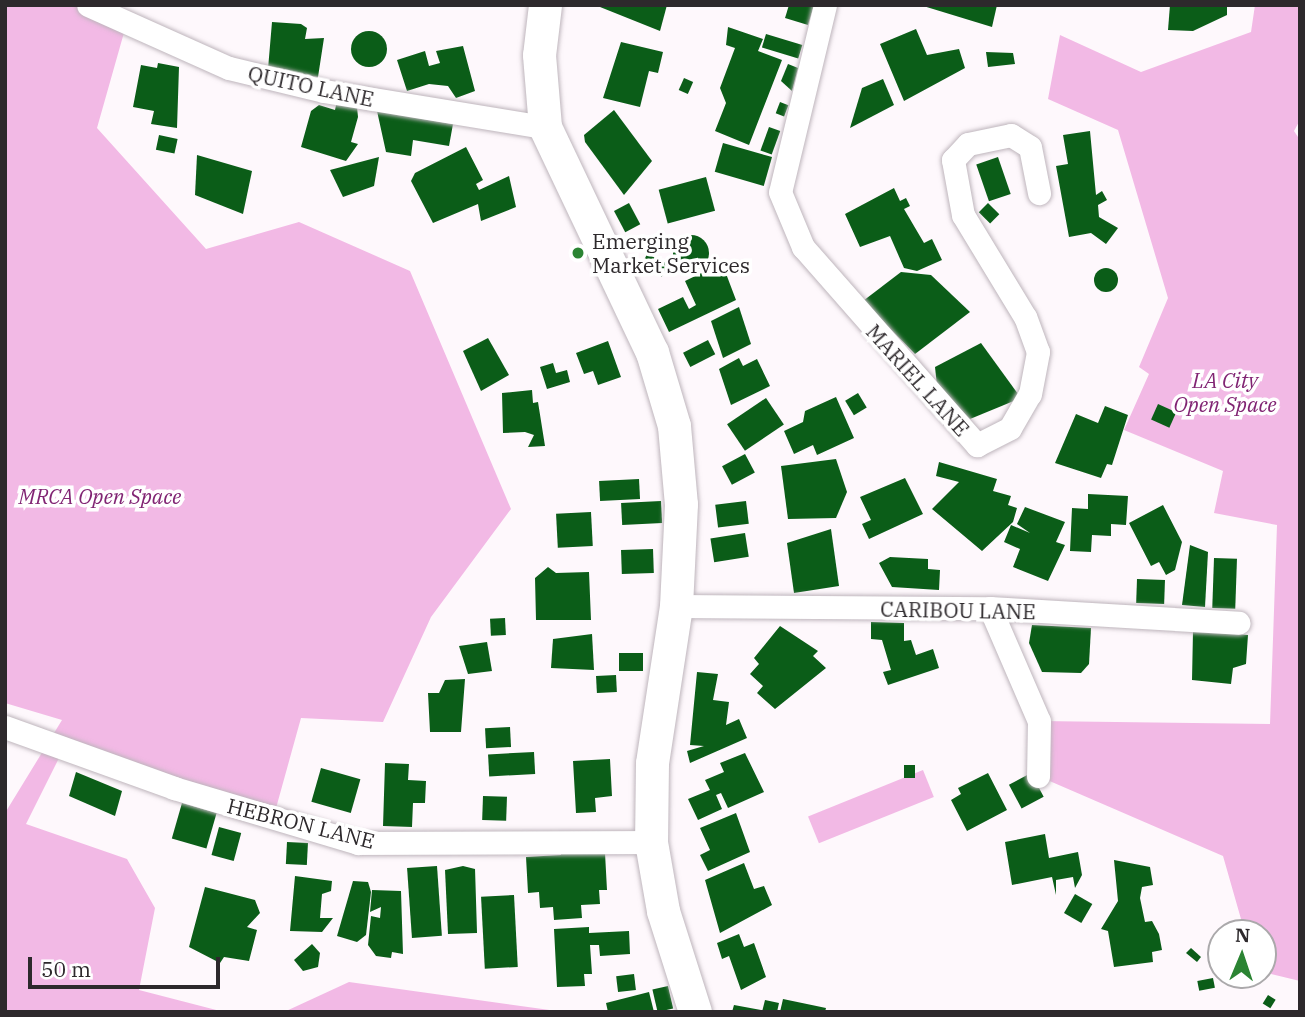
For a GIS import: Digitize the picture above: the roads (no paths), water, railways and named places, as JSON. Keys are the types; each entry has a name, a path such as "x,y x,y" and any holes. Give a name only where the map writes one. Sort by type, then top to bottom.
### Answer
{"main road":[{"path":"545,5 539,55 545,127 652,352 674,426 681,505 676,606 652,763 651,842 663,911 695,1012"}],"street":[{"name":"QUITO LANE","path":"88,5 229,68 324,91 545,127"},
{"name":"MARIEL LANE","path":"825,5 780,192 803,247 859,315 977,445 1010,428 1030,394 1038,352 1025,317 963,215 953,160 968,144 1011,135 1030,147 1039,193"},
{"name":"CARIBOU LANE","path":"676,606 990,608 1239,623"},
{"path":"990,608 1040,721 1038,776"},
{"name":"HEBRON LANE","path":"5,727 174,789 358,842 651,842"}],"place":[{"name":"Emerging Market Services","path":"578,253"}],"park label":[{"name":"LA City Open Space","path":"1225,392"},
{"name":"MRCA Open Space","path":"100,496"}]}
